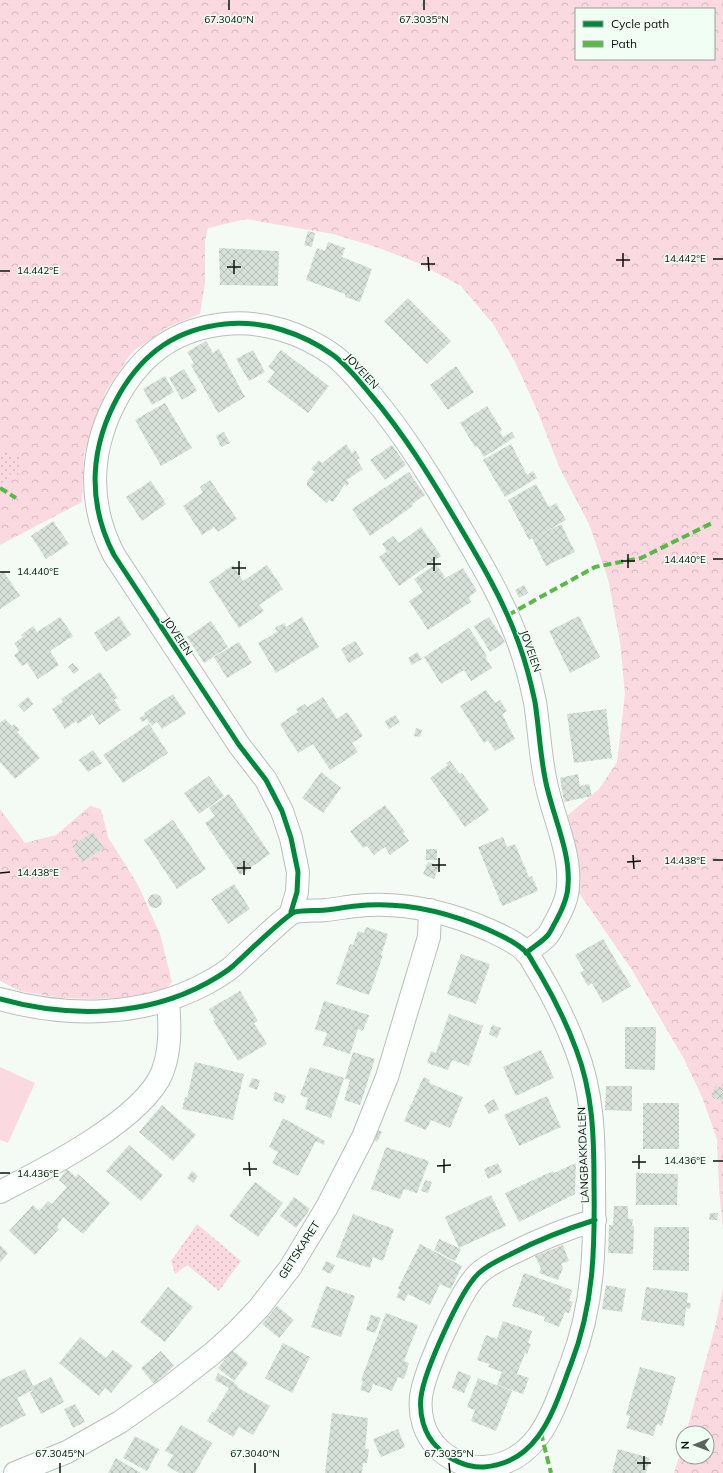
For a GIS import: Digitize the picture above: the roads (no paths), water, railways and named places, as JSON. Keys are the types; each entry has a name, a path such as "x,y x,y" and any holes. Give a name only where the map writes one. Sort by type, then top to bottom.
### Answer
{"street":[{"name":"JOVEIEN","path":"291,912 297,892 298,872 291,838 282,811 266,780 239,745 114,555 103,533 96,504 94,479 99,444 111,408 128,380 147,356 171,339 198,329 222,324 237,323 260,325 302,337 335,357 352,372 386,412 417,457 481,563 508,616 530,679 535,704 545,781 568,866 568,887 563,907 547,936 526,953"},
{"name":"LANGBAKKDALEN","path":"291,912 358,905 398,905 430,910 474,924 505,938 526,953 556,1000 581,1063 590,1094 594,1147 595,1220 590,1304 581,1340 558,1397 541,1433 524,1452 506,1463 477,1467 456,1460 447,1455 438,1449 426,1432 423,1422 421,1397 431,1364 464,1290 479,1273 493,1263 542,1238 595,1220"},
{"name":"GEITSKARET","path":"15,1473 67,1452 120,1422 167,1389 213,1353 237,1331 259,1308 290,1268 327,1207 363,1137 387,1077 429,937 430,910"},
{"path":"0,999 26,1006 81,1011 120,1010 168,1001 193,991 227,972 291,912"},
{"path":"0,1192 93,1140 122,1118 150,1092 162,1073 168,1050 170,1021 168,1001"}]}
